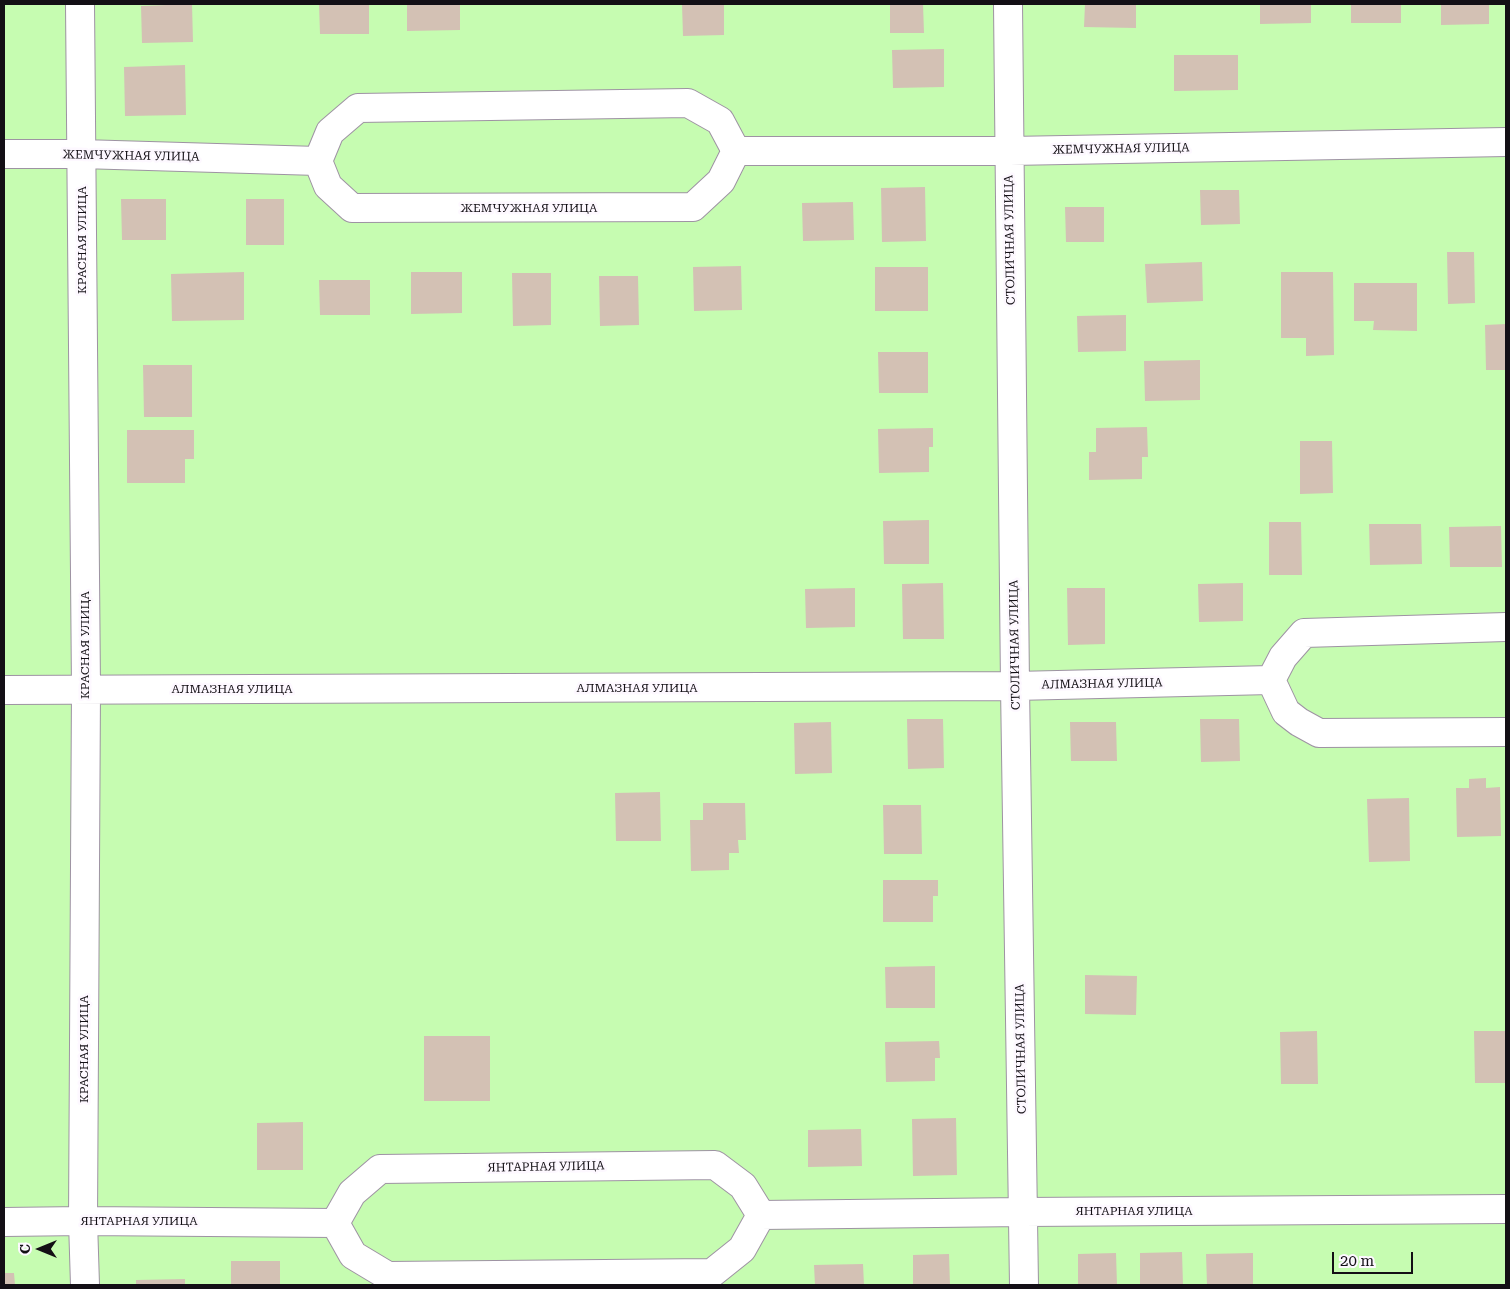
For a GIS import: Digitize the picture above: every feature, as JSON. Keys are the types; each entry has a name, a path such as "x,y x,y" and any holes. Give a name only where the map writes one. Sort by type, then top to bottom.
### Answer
{"street":[{"name":"КРАСНАЯ УЛИЦА","path":"80,4 86,689 83,1221 85,1285"},
{"name":"СТОЛИЧНАЯ УЛИЦА","path":"1008,4 1015,686 1024,1285"},
{"path":"318,161 330,132 358,108 688,103 720,120 736,151"},
{"name":"ЖЕМЧУЖНАЯ УЛИЦА","path":"4,154 82,154 318,161 328,186 352,208 692,208 721,181 736,151 1010,151 1506,142"},
{"path":"1506,627 1304,633 1283,657 1271,680 1286,712 1319,733 1506,732"},
{"name":"АЛМАЗНАЯ УЛИЦА","path":"4,690 1015,686 1271,680"},
{"name":"ЯНТАРНАЯ УЛИЦА","path":"4,1222 335,1223 352,1193 380,1169 715,1166 743,1186 761,1215 1506,1209"},
{"path":"335,1223 353,1255 388,1276 712,1274 742,1249 761,1215"}],"green space":[{"path":"4,4 1506,4 1506,1285 4,1285"}],"building":[{"path":"192,4 193,42 142,43 141,6"},
{"path":"319,4 369,4 369,34 320,34"},
{"path":"407,4 460,4 460,30 407,31"},
{"path":"682,4 724,4 724,35 683,36"},
{"path":"890,4 923,4 924,33 890,33"},
{"path":"1085,4 1136,4 1136,28 1084,27"},
{"path":"1260,4 1311,4 1311,23 1260,24"},
{"path":"1351,4 1401,4 1401,23 1351,23"},
{"path":"1441,4 1489,4 1489,24 1441,25"},
{"path":"944,49 944,87 893,88 892,50"},
{"path":"1174,55 1238,55 1238,90 1174,91"},
{"path":"185,65 186,115 125,116 124,67"},
{"path":"925,187 926,241 882,242 881,188"},
{"path":"1200,190 1239,190 1240,224 1201,225"},
{"path":"121,199 166,199 166,240 122,240"},
{"path":"246,199 284,199 284,245 246,245"},
{"path":"853,202 854,240 803,241 802,203"},
{"path":"1065,207 1104,207 1104,242 1066,242"},
{"path":"1447,252 1474,252 1475,303 1448,304"},
{"path":"1202,262 1203,301 1147,303 1145,264"},
{"path":"741,266 742,310 694,311 693,267"},
{"path":"875,267 928,267 928,311 875,311"},
{"path":"244,272 244,320 172,321 171,274"},
{"path":"411,272 462,272 462,313 411,314"},
{"path":"1281,272 1333,272 1334,355 1306,356 1306,338 1281,338"},
{"path":"512,273 551,273 551,325 513,326"},
{"path":"599,276 638,276 639,325 600,326"},
{"path":"319,280 370,280 370,315 320,315"},
{"path":"1354,283 1417,283 1417,331 1373,330 1374,321 1354,321"},
{"path":"1126,315 1126,351 1078,352 1077,316"},
{"path":"1506,324 1506,370 1486,370 1485,325"},
{"path":"878,352 928,352 928,393 879,393"},
{"path":"1200,360 1200,400 1145,401 1144,361"},
{"path":"143,365 192,365 192,417 144,417"},
{"path":"1147,427 1148,457 1142,457 1142,479 1089,480 1089,452 1096,452 1096,428"},
{"path":"933,428 933,447 929,447 929,472 879,473 878,429"},
{"path":"127,430 194,430 194,459 185,459 185,483 127,483"},
{"path":"1300,441 1332,441 1333,493 1300,494"},
{"path":"929,520 929,564 884,564 883,521"},
{"path":"1269,522 1301,522 1302,575 1269,575"},
{"path":"1369,524 1421,524 1422,564 1370,565"},
{"path":"1501,526 1502,567 1450,567 1449,527"},
{"path":"943,583 944,639 903,639 902,584"},
{"path":"1243,583 1243,621 1199,622 1198,584"},
{"path":"855,588 855,627 806,628 805,589"},
{"path":"1067,588 1105,588 1105,644 1068,645"},
{"path":"907,719 943,719 944,768 908,769"},
{"path":"1200,719 1239,719 1240,761 1201,762"},
{"path":"831,722 832,773 795,774 794,723"},
{"path":"1070,722 1116,722 1117,761 1071,761"},
{"path":"1486,778 1486,788 1500,787 1501,836 1457,837 1456,788 1469,788 1469,779"},
{"path":"660,792 661,841 616,841 615,793"},
{"path":"1409,798 1410,861 1369,862 1367,799"},
{"path":"703,803 745,803 746,840 738,840 739,853 729,853 729,870 691,871 690,820 703,820"},
{"path":"883,805 921,805 922,854 884,854"},
{"path":"883,880 938,880 938,896 933,896 933,922 883,922"},
{"path":"935,966 935,1008 886,1008 885,967"},
{"path":"1085,975 1137,976 1136,1015 1085,1014"},
{"path":"1317,1031 1318,1084 1281,1084 1280,1032"},
{"path":"1474,1031 1506,1031 1506,1083 1475,1083"},
{"path":"424,1036 490,1036 490,1101 424,1101"},
{"path":"939,1041 940,1058 935,1058 935,1081 886,1082 885,1042"},
{"path":"956,1118 957,1175 913,1176 912,1119"},
{"path":"303,1122 303,1170 257,1170 257,1123"},
{"path":"861,1129 862,1166 808,1167 808,1130"},
{"path":"1182,1252 1183,1285 1140,1285 1140,1253"},
{"path":"1116,1253 1117,1285 1078,1285 1078,1254"},
{"path":"1253,1253 1253,1285 1207,1285 1206,1254"},
{"path":"949,1254 950,1285 913,1285 913,1255"},
{"path":"231,1261 280,1261 280,1285 231,1285"},
{"path":"863,1264 864,1285 815,1285 814,1265"},
{"path":"4,1273 14,1273 15,1285 4,1285"},
{"path":"185,1279 185,1285 136,1285 136,1280"}]}
